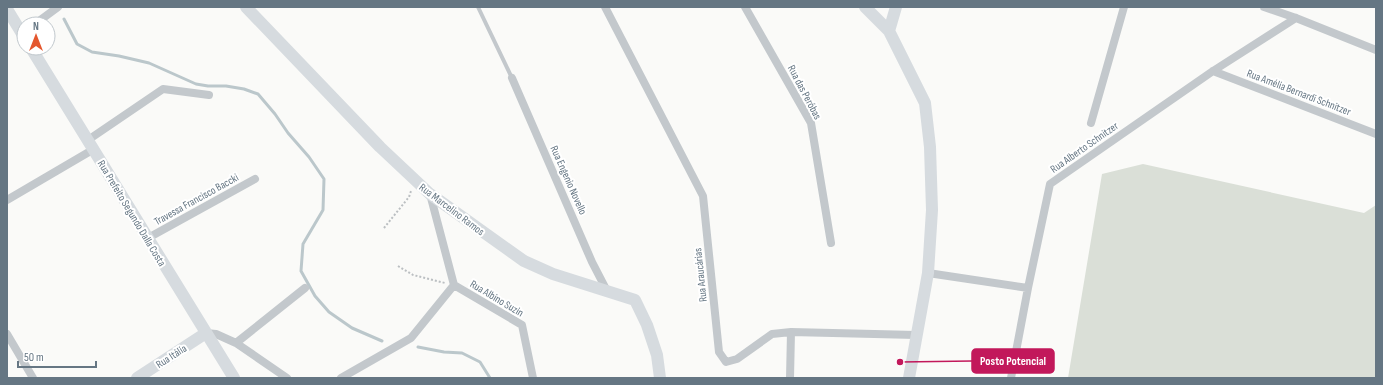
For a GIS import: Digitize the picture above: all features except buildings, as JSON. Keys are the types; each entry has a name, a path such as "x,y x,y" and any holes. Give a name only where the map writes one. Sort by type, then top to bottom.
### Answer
{"main road":[{"name":"Rua Marcelino Ramos","path":"246,7 380,147 430,194 524,261 553,274 635,300 647,325 658,355 660,378"},
{"path":"865,7 889,31 925,103 930,147 932,210 928,272 909,378"},
{"path":"889,31 896,7"},
{"path":"7,9 16,23"},
{"name":"Rua Prefeito Segundo Dalla Costa","path":"36,56 234,378"},
{"name":"Rua Itália","path":"137,378 206,333"}],"street":[{"path":"46,16 58,7"},
{"name":"Rua Araucárias","path":"605,7 703,196 719,352 726,362 738,360 772,334 792,332 916,335"},
{"name":"Rua das Peróbas","path":"745,7 811,123 831,243"},
{"path":"1091,123 1124,7"},
{"path":"1264,7 1296,18 1376,50"},
{"name":"Rua Alberto Schnitzer","path":"1011,378 1050,184 1213,71 1296,18"},
{"name":"Rua Amélia Bernardi Schnitzer","path":"1213,71 1376,134"},
{"name":"Rua Engenio Novello","path":"512,78 592,262 607,291"},
{"path":"7,200 91,145 163,89 209,95"},
{"name":"Travessa Francisco Baccki","path":"148,238 255,179"},
{"name":"Rua Albino Suzin","path":"430,194 454,285 522,325 533,378"},
{"path":"928,272 1028,288"},
{"path":"341,378 411,338 454,285"},
{"path":"236,343 305,288"},
{"path":"790,378 792,332"},
{"path":"206,333 216,334 236,343 287,378"},
{"path":"7,334 10,347 33,378"}],"lane":[{"path":"478,7 512,78"}],"path":[{"path":"384,228 409,197 412,188"},
{"path":"398,266 413,276 454,285"}],"shaded area":[{"path":"1143,164 1364,213 1376,205 1376,378 1068,378 1102,174"}],"waterway":[{"path":"64,19 77,44 92,52 149,63 196,84 226,86 244,89 258,94 275,114 288,133 309,157 324,179 323,210 303,244 301,271 315,296 329,312 352,328 382,341"},
{"path":"418,347 444,352 462,353 480,362 490,378"}],"place":[{"name":"Posto Potencial","path":"900,362"}]}
